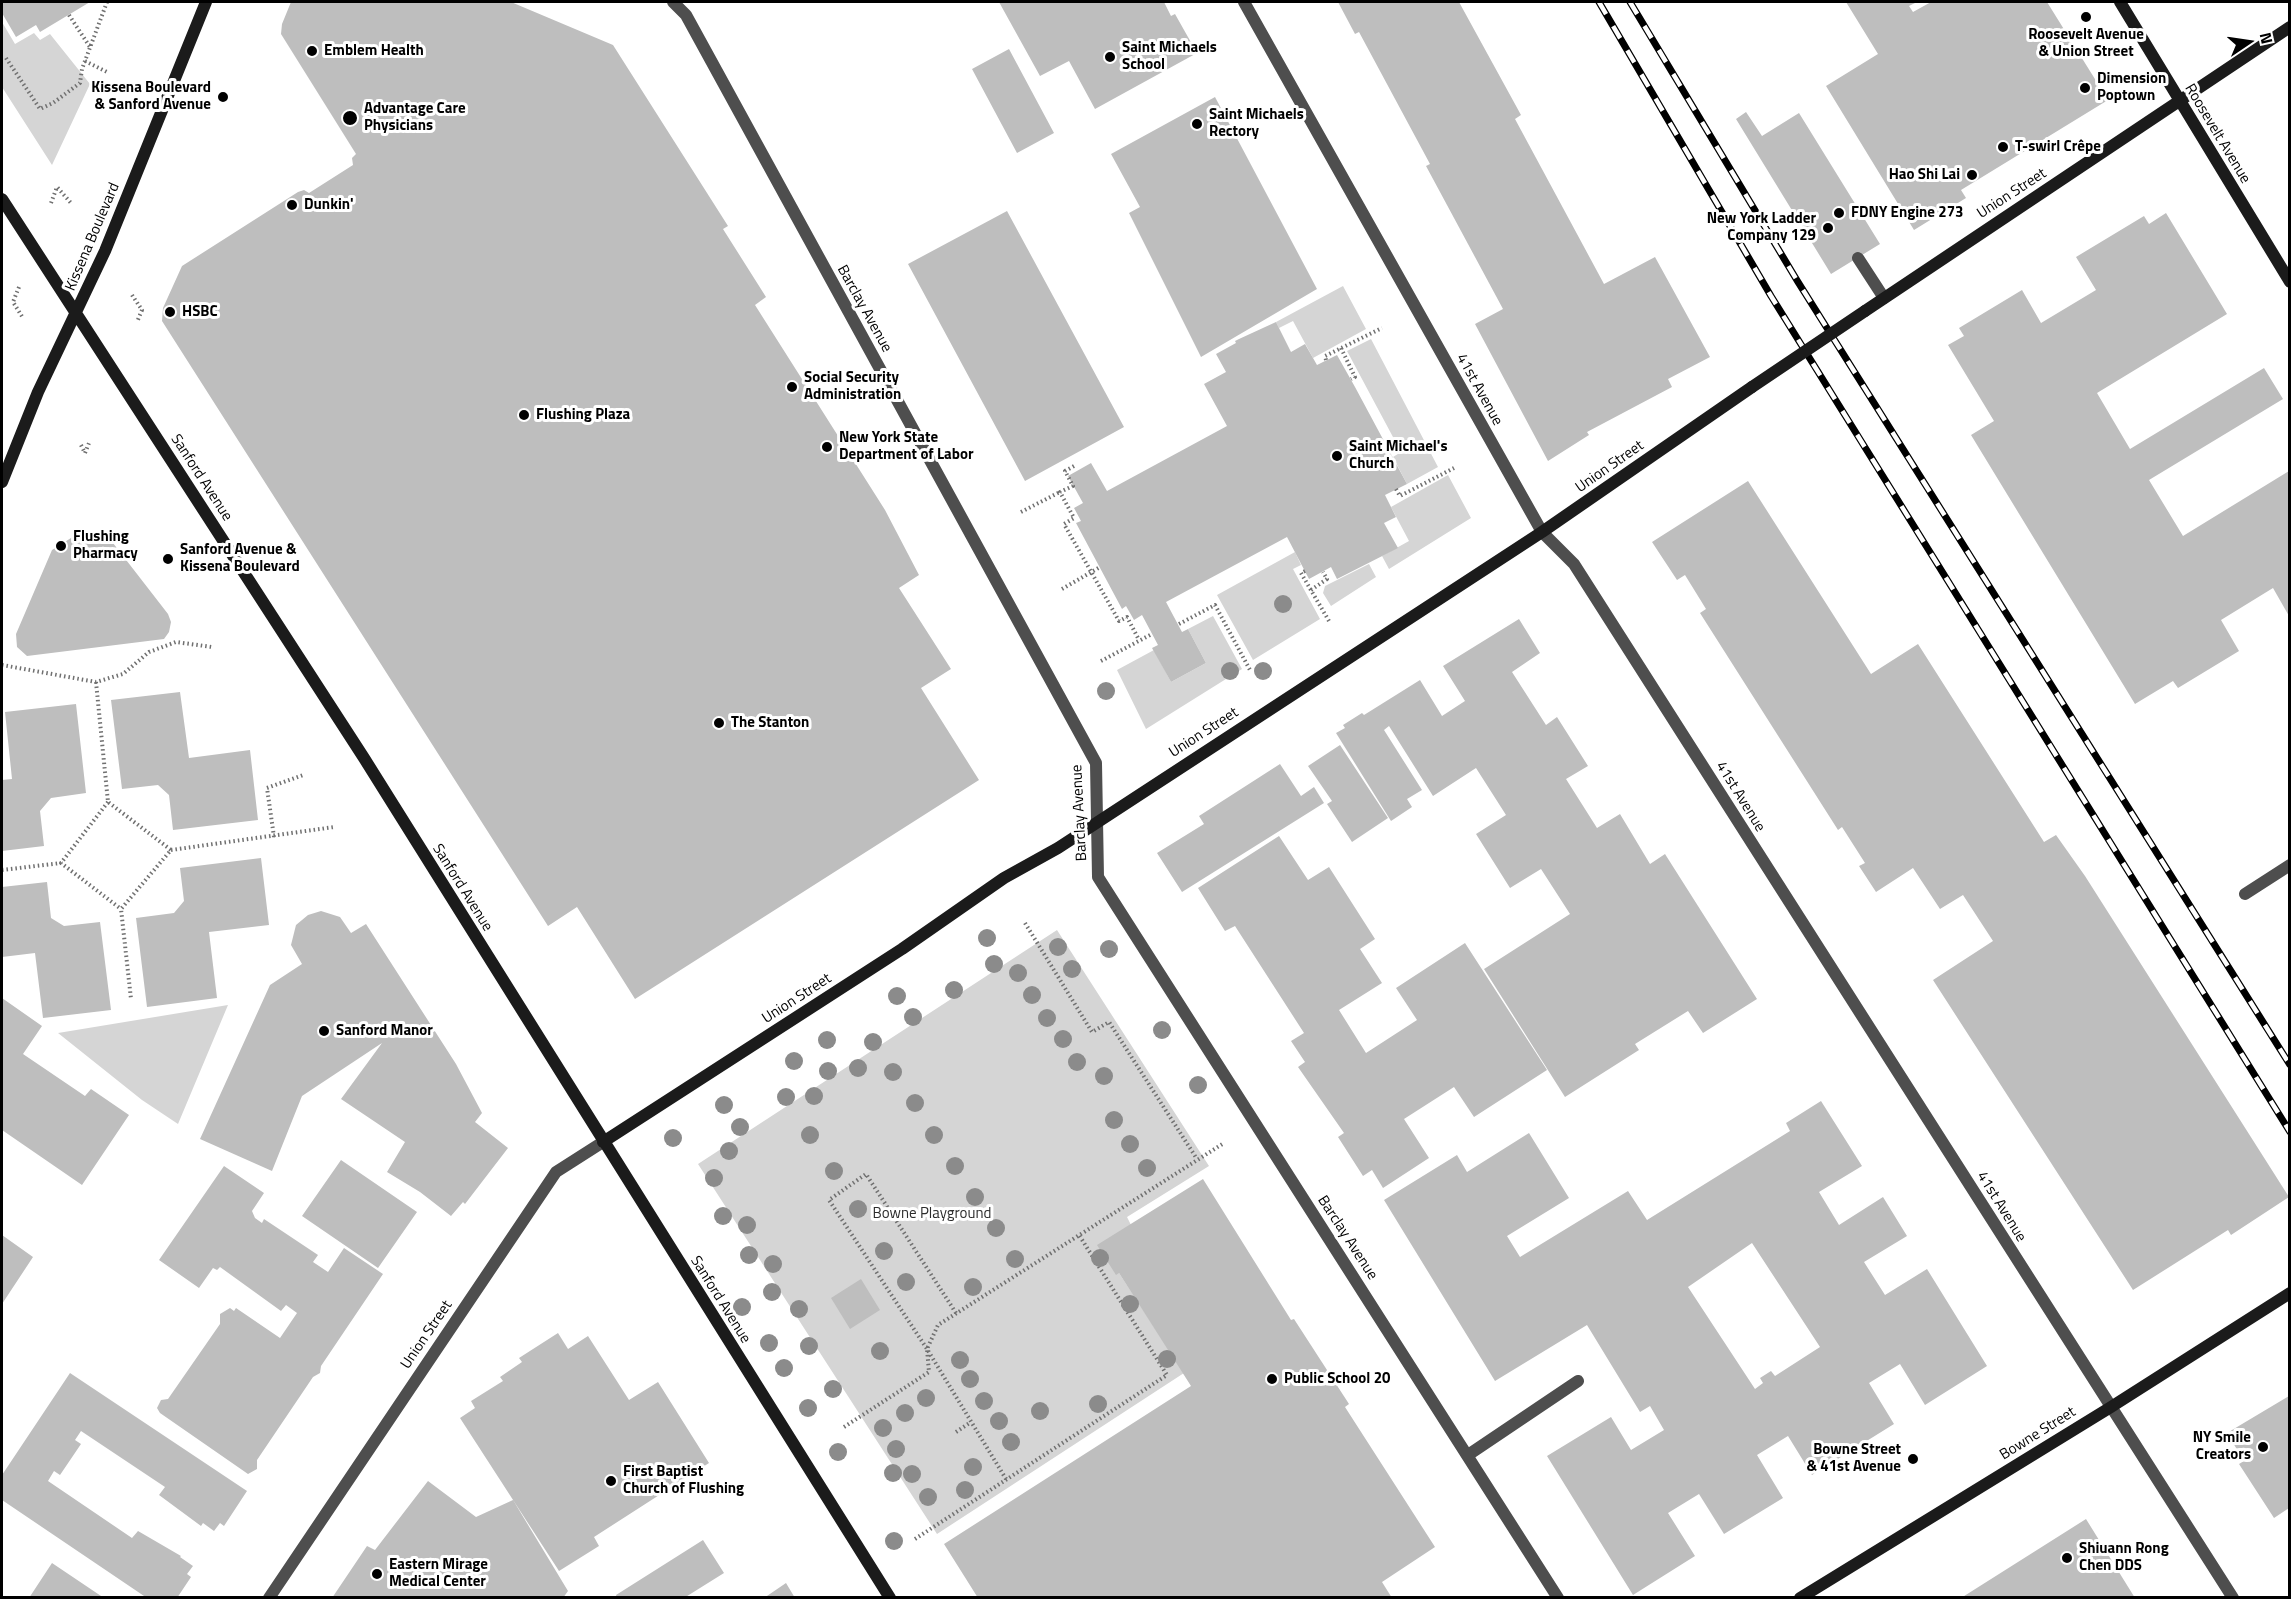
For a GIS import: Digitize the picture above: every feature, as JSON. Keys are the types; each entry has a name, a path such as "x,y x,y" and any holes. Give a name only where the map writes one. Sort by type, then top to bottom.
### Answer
{"street":[{"name":"Kissena Boulevard","path":"2,482 38,392 105,251 206,2"},
{"name":"Barclay Avenue","path":"673,2 687,15 1096,763 1098,877 1558,1598"},
{"name":"41st Avenue","path":"1244,2 1542,532 1574,564 2233,1598"},
{"name":"Roosevelt Avenue","path":"2120,2 2289,282"},
{"name":"Union Street","path":"269,1598 556,1172 883,961 1004,878 1098,822 1542,532 1865,310 2180,102 2289,27"},
{"name":"Sanford Avenue","path":"2,199 364,758 890,1598"},
{"path":"1858,258 1884,298"},
{"path":"2245,894 2289,865"},
{"name":"Bowne Street","path":"1800,1598 2111,1407 2289,1293"},
{"path":"1468,1455 1578,1382"}],"path":[{"path":"6,58 39,109 53,103 80,83 85,61 107,2"},
{"path":"69,15 91,48"},
{"path":"85,61 109,73"},
{"path":"51,203 57,187 72,203"},
{"path":"19,286 13,302 23,318"},
{"path":"132,295 142,310 137,322"},
{"path":"1326,360 1324,356 1382,328"},
{"path":"1341,348 1355,377 1351,379"},
{"path":"81,445 85,453 89,443"},
{"path":"1021,512 1073,485 1065,471 1074,466"},
{"path":"1396,489 1400,496 1454,468"},
{"path":"1060,492 1074,518 1065,524 1119,621 1127,617 1139,640"},
{"path":"1062,589 1100,567"},
{"path":"1305,571 1301,573 1329,621"},
{"path":"1311,590 1327,579 1323,572"},
{"path":"1179,624 1215,605 1250,670"},
{"path":"1101,661 1152,634"},
{"path":"2,665 96,682 123,674 149,652 176,642 212,647"},
{"path":"61,863 108,802 96,682"},
{"path":"274,837 267,788 303,775"},
{"path":"108,802 171,850"},
{"path":"121,909 171,850 334,827"},
{"path":"2,870 61,863 121,909 131,999"},
{"path":"1025,923 1092,1032 1109,1022 1197,1159"},
{"path":"844,1427 929,1371 927,1349 938,1325 1224,1143"},
{"path":"956,1313 866,1174 829,1200 927,1349 1006,1479"},
{"path":"915,1539 1167,1375 1079,1235"},
{"path":"956,1432 971,1422"}],"green space":[{"path":"2,22 15,44 34,33 40,40 50,34 90,84 52,165 2,87"},
{"path":"1343,286 1366,329 1313,358 1293,321 1279,328 1276,322"},
{"path":"1371,339 1438,467 1407,484 1393,457 1401,452 1347,351"},
{"path":"1448,475 1471,518 1389,569 1382,556 1409,541 1391,507"},
{"path":"1295,552 1301,565 1293,569 1320,619 1253,660 1217,595"},
{"path":"1369,564 1376,577 1331,606 1323,593 1325,586"},
{"path":"1213,616 1242,669 1146,729 1117,670 1154,650 1171,682 1206,663 1188,629"},
{"name":"Bowne Playground","path":"1057,930 1209,1166 1127,1217 1131,1225 1119,1273 1184,1373 937,1534 698,1164"},
{"path":"228,1005 178,1124 142,1100 58,1033"}],"building":[{"path":"2,2 90,2 40,32 36,25 16,37 2,13"},
{"name":"Flushing Plaza","path":"291,2 511,2 613,45 728,226 723,229 766,297 755,305 885,510 919,575 899,588 951,669 921,688 979,780 635,999 577,907 548,926 162,321 163,308 182,266 298,192 304,190 309,193 353,165 352,158 356,154 281,34 282,24"},
{"name":"Saint Michaels School","path":"999,2 1164,2 1171,16 1175,14 1197,53 1095,109 1069,61 1040,76"},
{"path":"1338,2 1459,2 1521,115 1515,119 1604,284 1655,257 1710,357 1668,379 1672,387 1587,432 1589,435 1548,461 1475,324 1503,309 1426,166 1430,164 1359,32 1355,34"},
{"path":"1846,2 1917,2 1909,6 1913,12 1931,2 2047,2 2108,100 1961,190 1966,198 1914,230 1826,86 1878,54"},
{"path":"1009,49 1054,133 1017,153 972,69"},
{"path":"1215,97 1317,289 1201,357 1129,213 1140,207 1111,154"},
{"path":"1746,112 1762,136 1799,113 1880,244 1831,274 1736,119"},
{"path":"1007,211 1124,427 1025,481 908,264"},
{"path":"2166,213 2227,314 2097,393 2130,449 2264,368 2283,399 2149,480 2183,536 2289,471 2289,616 2273,588 2221,620 2239,651 2178,688 2173,681 2135,704 1971,435 1994,421 1948,345 1964,336 1959,328 2022,290 2041,323 2096,290 2076,257 2144,216 2149,224"},
{"path":"1276,322 1291,352 1305,344 1317,365 1337,355 1355,387 1407,484 1385,495 1396,517 1384,523 1398,548 1337,579 1331,567 1309,579 1287,537 1166,602 1182,632 1188,629 1206,663 1171,682 1152,648 1158,645 1142,615 1134,620 1126,606 1122,609 1076,523 1081,521 1074,508 1083,503 1068,476 1091,463 1107,491 1227,426 1204,384 1226,372 1216,354 1236,343 1235,341"},
{"path":"1748,481 1871,674 1918,644 2044,842 2056,835 2085,876 2289,1197 2231,1235 2228,1230 2133,1290 1933,980 1993,941 1963,895 1940,909 1913,868 1876,892 1859,866 1865,863 1842,827 1838,830 1700,613 1706,609 1685,575 1677,580 1652,542"},
{"path":"88,536 113,543 168,614 171,622 169,632 164,639 27,656 17,647 16,634 52,550 71,538"},
{"path":"1519,619 1540,653 1512,672 1546,725 1557,717 1588,766 1566,779 1597,828 1620,814 1650,864 1665,854 1757,999 1703,1033 1688,1011 1635,1044 1639,1050 1565,1097 1484,969 1570,914 1541,869 1510,888 1476,834 1506,815 1476,768 1433,796 1389,726 1384,730 1422,790 1407,799 1412,807 1391,821 1336,733 1345,728 1343,725 1362,713 1364,715 1420,680 1442,716 1465,701 1443,666"},
{"path":"180,692 189,758 250,750 258,820 173,830 169,795 158,785 122,789 111,700"},
{"path":"76,704 86,793 51,798 40,811 44,846 2,851 2,780 12,779 5,712"},
{"path":"1340,745 1388,818 1352,842 1327,804 1332,801 1308,766"},
{"path":"1280,764 1301,796 1314,787 1324,803 1182,892 1157,853 1204,824 1199,816"},
{"path":"1279,836 1308,880 1329,867 1375,939 1360,949 1382,983 1339,1010 1366,1053 1417,1020 1396,988 1465,943 1547,1070 1474,1117 1454,1087 1404,1119 1429,1158 1383,1188 1372,1170 1363,1176 1338,1137 1344,1133 1298,1067 1305,1062 1291,1041 1304,1033 1235,926 1225,931 1198,888"},
{"path":"261,858 269,925 209,932 217,998 147,1007 136,918 174,913 184,901 180,868"},
{"path":"47,882 51,918 64,926 100,922 111,1010 43,1018 35,953 2,957 2,887"},
{"name":"Sanford Manor","path":"321,911 340,917 351,933 366,924 456,1064 482,1113 475,1122 508,1148 465,1204 463,1202 451,1216 420,1192 387,1172 405,1142 341,1099 382,1043 302,1096 272,1171 200,1139 270,985 302,964 291,945 296,925 308,915"},
{"path":"2,998 42,1026 23,1054 85,1096 91,1089 129,1115 82,1185 2,1130"},
{"path":"1821,1101 1862,1166 1819,1192 1839,1225 1883,1197 1907,1236 1864,1262 1885,1295 1927,1269 1987,1366 1925,1405 1900,1364 1869,1383 1894,1424 1812,1475 1788,1436 1757,1455 1783,1498 1724,1534 1699,1494 1668,1513 1695,1556 1633,1595 1547,1456 1611,1417 1631,1450 1664,1430 1650,1406 1640,1412 1587,1325 1495,1381 1384,1200 1457,1155 1467,1172 1529,1133 1569,1198 1507,1236 1520,1257 1628,1191 1647,1220 1790,1131 1786,1123","holes":["1752,1243 1820,1347 1775,1376 1771,1371 1760,1378 1763,1383 1755,1389 1688,1287"]},
{"path":"341,1160 417,1212 378,1268 302,1216"},
{"path":"224,1166 264,1193 252,1211 255,1218 262,1223 264,1219 318,1255 313,1262 328,1272 344,1248 383,1274 321,1366 320,1373 313,1377 257,1460 257,1469 248,1474 160,1413 157,1408 161,1400 168,1399 220,1324 220,1314 230,1308 234,1311 236,1308 280,1338 297,1313 286,1305 281,1311 220,1267 217,1270 213,1268 199,1288 159,1260"},
{"name":"Public School 20","path":"1203,1179 1291,1320 1294,1319 1349,1404 1345,1407 1435,1547 1382,1582 1392,1598 978,1598 944,1544 1191,1386 1119,1273 1116,1275 1097,1245"},
{"path":"2,1235 33,1257 2,1304"},
{"path":"861,1279 880,1310 850,1329 831,1298"},
{"path":"558,1333 568,1349 588,1336 629,1400 658,1382 709,1463 594,1537 599,1546 559,1571 460,1418 475,1408 471,1401 503,1381 500,1377 522,1362 519,1358"},
{"path":"70,1373 247,1491 224,1526 220,1523 214,1531 203,1523 201,1526 159,1495 165,1487 81,1431 75,1440 81,1444 60,1475 54,1471 48,1481 132,1538 138,1531 181,1556 193,1566 187,1574 191,1577 177,1598 147,1598 2,1500 2,1475"},
{"name":"NY Smile Creators","path":"2289,1396 2289,1508 2274,1518 2239,1464 2244,1461 2227,1433"},
{"path":"428,1481 476,1517 513,1500 568,1591 563,1598 332,1598 367,1546 375,1550"},
{"name":"Shiuann Rong Chen DDS","path":"2086,1519 2135,1598 1961,1598"},
{"path":"703,1540 724,1573 684,1598 617,1598 616,1595"},
{"path":"52,1563 104,1598 29,1598"},
{"path":"786,1583 795,1598 764,1598"}],"railway":[{"path":"1599,2 1771,296 2290,1132"},
{"path":"1630,2 1798,282 2290,1065"}],"place":[{"name":"Roosevelt Avenue & Union Street","path":"2086,17"},
{"name":"Emblem Health","path":"312,51"},
{"name":"Saint Michaels School","path":"1110,57"},
{"name":"Dimension Poptown","path":"2085,88"},
{"name":"Kissena Boulevard & Sanford Avenue","path":"223,97"},
{"name":"Advantage Care Physicians","path":"350,118"},
{"name":"Saint Michaels Rectory","path":"1197,124"},
{"name":"T-swirl Crêpe","path":"2003,147"},
{"name":"Hao Shi Lai","path":"1972,175"},
{"name":"Dunkin'","path":"292,205"},
{"name":"FDNY Engine 273","path":"1839,213"},
{"name":"New York Ladder Company 129","path":"1828,228"},
{"name":"HSBC","path":"170,312"},
{"name":"Social Security Administration","path":"792,387"},
{"name":"Flushing Plaza","path":"524,415"},
{"name":"New York State Department of Labor","path":"827,447"},
{"name":"Saint Michael's Church","path":"1337,456"},
{"name":"Flushing Pharmacy","path":"61,546"},
{"name":"Sanford Avenue & Kissena Boulevard","path":"168,559"},
{"name":"The Stanton","path":"719,723"},
{"name":"Sanford Manor","path":"324,1031"},
{"name":"Public School 20","path":"1272,1379"},
{"name":"NY Smile Creators","path":"2263,1447"},
{"name":"Bowne Street & 41st Avenue","path":"1913,1459"},
{"name":"First Baptist Church of Flushing","path":"611,1481"},
{"name":"Shiuann Rong Chen DDS","path":"2067,1558"},
{"name":"Eastern Mirage Medical Center","path":"377,1574"}]}
